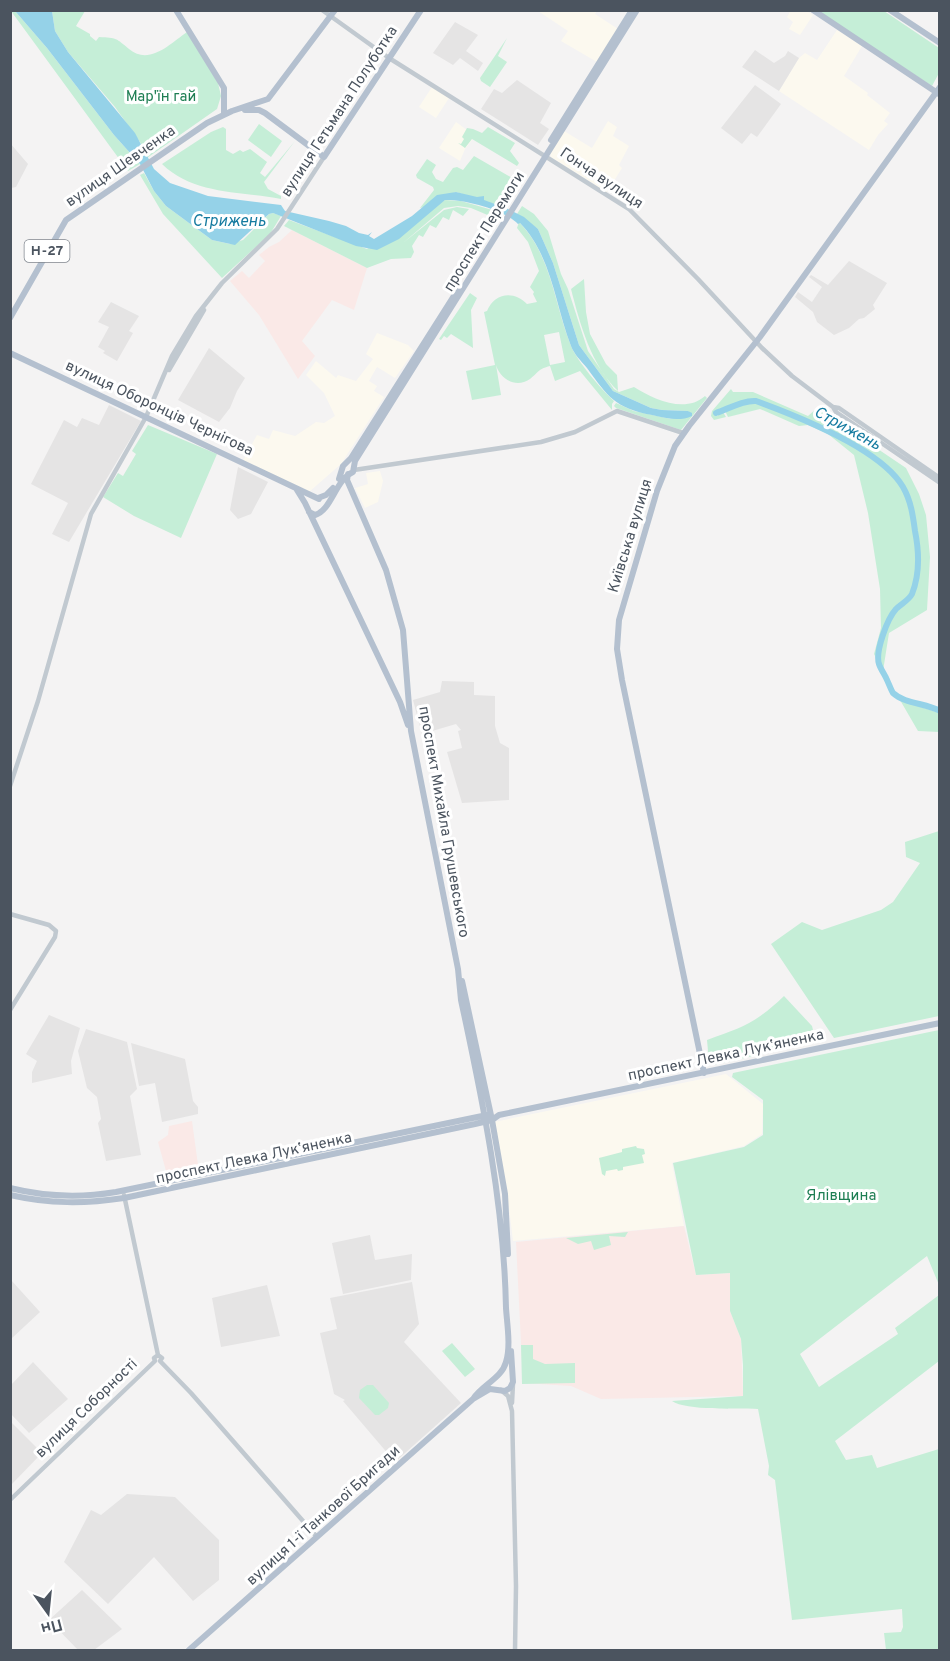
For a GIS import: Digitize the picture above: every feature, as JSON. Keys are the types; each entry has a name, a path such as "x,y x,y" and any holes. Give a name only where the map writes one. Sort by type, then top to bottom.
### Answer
{"main road":[{"path":"176,10 221,81 225,93 224,114"},
{"name":"вулиця Гетьмана Полуботка","path":"324,157 421,10"},
{"name":"проспект Перемоги","path":"323,510 504,221 632,10"},
{"name":"проспект Перемоги","path":"544,155 637,10"},
{"path":"813,10 938,91"},
{"path":"890,10 939,43"},
{"path":"324,157 270,115 265,105 333,14"},
{"name":"Київська вулиця","path":"704,1073 617,649 617,630 624,600 665,467 683,433 756,342 938,91"},
{"name":"Н-27","path":"224,114 268,99"},
{"path":"225,103 232,111"},
{"name":"Н-27","path":"224,114 260,110 270,115"},
{"name":"вулиця Шевченка","path":"10,318 66,220 137,169 224,114"},
{"name":"вулиця Оборонців Чернігова","path":"10,353 316,498"},
{"name":"проспект Перемоги","path":"349,470 346,463 402,382"},
{"name":"проспект Перемоги","path":"316,498 332,490 349,470"},
{"name":"проспект Михайла Грушевського","path":"349,470 347,480 386,570 401,621 411,731 508,1219 511,1386"},
{"path":"296,489 308,509 400,702 411,731"},
{"path":"316,498 323,503 323,510 315,515 308,509 309,501 316,498"},
{"path":"400,702 405,703 408,700"},
{"name":"проспект Левка Лукʼяненка","path":"10,1195 33,1200 91,1203 124,1194 939,1023"},
{"name":"проспект Михайла Грушевського","path":"488,1118 500,1209 505,1271 508,1353 506,1364 498,1375"},
{"name":"проспект Левка Лукʼяненка","path":"10,1188 36,1194 74,1197 124,1194"},
{"path":"500,1390 495,1383 498,1375 506,1373 511,1376 511,1386"},
{"name":"вулиця 1-ї Танкової Бригади","path":"473,1399 479,1390 498,1375"},
{"name":"вулиця 1-ї Танкової Бригади","path":"189,1650 473,1399 490,1389 500,1390 511,1386"}],"street":[{"name":"Гонча вулиця","path":"322,10 333,14 389,58 629,209 756,342 792,375 833,407 836,412 939,483"},
{"name":"вулиця Гетьмана Полуботка","path":"10,786 38,700 91,514 146,417 172,356 188,329 222,283 282,222 324,157"},
{"name":"Гонча вулиця","path":"833,407 839,408 939,478"},
{"path":"349,470 540,442 575,432 617,411 683,433"},
{"path":"10,914 49,925 56,931 55,937 10,1010"},
{"name":"вулиця Соборності","path":"10,1500 161,1357 158,1355 124,1194"},
{"path":"158,1361 191,1393 317,1537"},
{"name":"проспект Михайла Грушевського","path":"511,1386 516,1586 515,1650"},
{"name":"проспект Михайла Грушевського","path":"500,1390 508,1396 512,1411"}],"shaded area":[{"path":"791,10 807,11 813,15 800,35 789,29 793,22 787,17"},
{"path":"538,11 597,11 595,14 618,29 597,62 561,41 568,31"},
{"path":"455,22 478,35 466,51 483,63 478,71 460,58 453,65 433,53"},
{"path":"837,30 862,46 844,76 890,113 884,121 888,124 869,150 779,91 799,58 805,53 817,60"},
{"path":"755,50 774,63 785,56 788,51 799,58 779,91 742,67"},
{"path":"517,80 551,103 540,123 549,129 538,145 481,109 494,89 502,93"},
{"path":"755,85 781,104 757,137 751,133 742,144 721,128"},
{"path":"432,87 449,98 436,118 419,107"},
{"path":"608,121 617,127 613,136 629,146 619,165 622,168 607,192 551,157 550,153 564,131 592,148"},
{"path":"456,122 475,136 465,149 460,161 439,148"},
{"path":"10,143 28,164 16,187 11,188"},
{"path":"292,230 367,268 354,310 332,300 302,341 315,356 298,379 259,315 230,281 242,271 249,278 265,261 259,255"},
{"path":"849,261 887,283 873,305 875,309 849,328 834,335 817,322 813,312 795,297 798,292 812,302 822,287 809,277 811,275 828,285"},
{"path":"111,302 139,316 129,331 133,333 117,361 103,353 105,351 98,347 109,327 98,322"},
{"path":"377,333 408,345 414,351 395,378 377,367 369,381 377,386 374,391 384,397 341,464 309,492 243,461 257,435 269,439 273,430 295,436 316,422 324,423 335,416 324,393 306,375 316,361 336,378 338,375 356,381 373,359 366,354"},
{"path":"209,348 245,378 230,408 219,422 178,400"},
{"path":"109,405 141,421 69,542 52,534 68,503 31,484 64,420 77,427 82,418 99,425"},
{"path":"238,467 268,482 251,514 238,519 230,510"},
{"path":"380,471 383,481 378,502 365,508 355,488 368,484 366,473"},
{"path":"442,681 474,682 474,695 495,696 495,726 500,743 509,748 509,800 462,803 447,752 462,748 458,731 461,730 456,724 422,734 413,700 440,692"},
{"path":"49,1015 80,1028 71,1061 72,1074 32,1083 32,1072 37,1061 26,1054"},
{"path":"86,1029 127,1042 137,1089 130,1096 141,1155 106,1161 98,1123 101,1119 97,1097 87,1088 78,1051"},
{"path":"131,1043 185,1059 193,1101 198,1107 198,1114 162,1122 155,1083 139,1086"},
{"path":"726,1074 763,1104 762,1134 744,1146 672,1163 684,1226 513,1241 507,1192 494,1122"},
{"path":"192,1121 198,1165 166,1171 158,1142 168,1135 169,1126"},
{"path":"684,1226 696,1275 730,1273 730,1311 741,1339 743,1396 601,1399 571,1386 523,1383 516,1242"},
{"path":"370,1235 375,1260 412,1254 411,1280 343,1294 332,1243"},
{"path":"11,1280 40,1312 11,1339"},
{"path":"412,1282 419,1324 404,1342 461,1403 395,1462 343,1401 345,1400 334,1394 320,1333 337,1329 330,1298"},
{"path":"267,1285 280,1336 221,1347 212,1298"},
{"path":"33,1362 68,1399 29,1433 11,1414 11,1385"},
{"path":"10,1421 42,1453 11,1485 10,1485"},
{"path":"127,1494 175,1497 219,1540 219,1580 193,1601 154,1557 108,1604 64,1562 91,1510 101,1515"},
{"path":"82,1590 122,1629 94,1650 78,1650 49,1620"}],"green space":[{"path":"11,11 15,11 47,48 114,135 140,164 128,171"},
{"name":"Мар'їн гай","path":"52,11 85,11 76,26 90,34 96,41 99,37 113,38 137,54 152,54 159,51 187,32 218,83 221,96 217,109 147,158 140,142 115,107 68,52 55,31"},
{"path":"817,11 884,11 939,48 939,73 932,86"},
{"path":"507,38 498,56 507,62 490,87 480,78"},
{"path":"259,124 282,141 271,157 248,140"},
{"path":"223,127 226,129 226,150 233,154 240,150 243,152 250,149 267,162 260,173 265,177 295,141 264,182 268,189 281,196 281,199 203,187 175,174 162,164 211,132"},
{"path":"488,127 515,143 510,151 519,163 517,166 472,139 465,148 458,143 461,144 464,139 462,137 467,128 482,133"},
{"path":"474,156 514,179 509,182 512,185 516,180 519,181 506,208 456,192 429,202 425,207 420,208 434,190 416,175 427,159 436,165 432,172 436,179 443,182 453,168 463,170"},
{"path":"144,173 166,206 212,240 230,244 243,240 269,214 281,216 270,234 222,278 163,214 140,175"},
{"path":"445,200 461,201 503,213 497,219 471,208 458,206 444,208 403,243 444,210 457,207 469,209 463,216 453,210 449,220 443,217 436,228 430,225 423,237 419,235 412,246 414,252 411,258 391,259 367,268 284,226 289,220 367,249"},
{"path":"522,206 534,214 548,231 588,351 614,389 619,392 634,387 660,400 679,404 688,404 705,396 707,398 681,430 614,406 616,403 634,411 671,419 689,412 651,408 613,391 579,345 553,263 538,229 517,214"},
{"path":"519,222 539,250 571,346 590,375 614,401 612,410 580,371 555,381 550,366 525,382 514,383 501,374 496,365 501,395 472,400 466,371 495,365 484,312 499,297 510,295 527,304 537,302 530,287 539,271 528,242 517,228","holes":["559,332 565,362 550,365 544,335"]},
{"path":"584,279 590,334 606,364 617,375 618,391 594,357 578,316 571,289"},
{"path":"470,293 477,298 471,310 473,348 451,334 447,338 444,336 441,340 439,339"},
{"path":"731,389 733,392 753,392 808,416 817,408 906,468 926,515 930,557 927,610 889,633 883,671 874,654 881,628 880,589 868,513 854,455 828,434 808,425 799,426 760,409 728,417 724,409 720,411 717,409 717,416 723,412 726,417 714,420 711,416 712,411"},
{"path":"148,425 217,454 181,538 134,516 103,497 118,473 123,476 136,454 132,451"},
{"path":"900,700 939,713 939,732 918,731"},
{"path":"939,831 939,1016 834,1038 771,944 802,922 822,930 881,910 893,902 920,863 906,857 905,842"},
{"path":"784,996 812,1026 816,1042 713,1065 709,1062 707,1040 748,1023"},
{"name":"Ялівщина","path":"939,1030 939,1285 927,1256 800,1354 819,1387 898,1334 895,1328 939,1295 939,1361 835,1441 846,1460 872,1455 877,1468 939,1449 939,1650 886,1650 884,1633 901,1632 902,1609 792,1620 775,1480 768,1475 769,1466 758,1409 700,1408 672,1401 743,1396 741,1339 730,1311 730,1273 696,1275 673,1163 744,1147 763,1135 763,1100 732,1077 733,1073"},
{"path":"636,1146 644,1149 645,1154 642,1155 644,1163 623,1167 623,1170 606,1171 605,1176 602,1174 599,1158"},
{"path":"628,1232 625,1237 609,1236 611,1245 594,1250 591,1241 578,1244 566,1238"},
{"path":"452,1343 475,1369 465,1377 442,1351"},
{"path":"521,1345 533,1345 533,1359 545,1364 575,1363 575,1383 522,1384"},
{"path":"367,1385 373,1385 389,1403 388,1408 379,1415 375,1415 359,1398 360,1390"}],"water":[{"name":"Стрижень","path":"15,11 52,11 55,31 68,52 135,133 154,169 170,183 208,196 281,205 285,211 346,226 359,233 368,235 372,232 369,236 374,239 412,216 437,195 456,192 477,197 484,196 484,200 524,217 538,229 553,263 579,345 613,391 651,408 688,411 692,413 692,416 672,419 639,412 621,405 607,394 572,349 552,282 531,236 520,223 494,210 473,203 445,200 399,239 377,250 356,246 273,213 269,214 235,245 212,240 166,206 154,191 140,164"}],"waterway":[{"name":"Стрижень","path":"716,413 751,401 773,407 837,435 858,447 892,473 903,487 910,503 917,546 918,571 912,594 896,609 886,628 880,644 878,659 893,693 903,699 940,711"}]}
